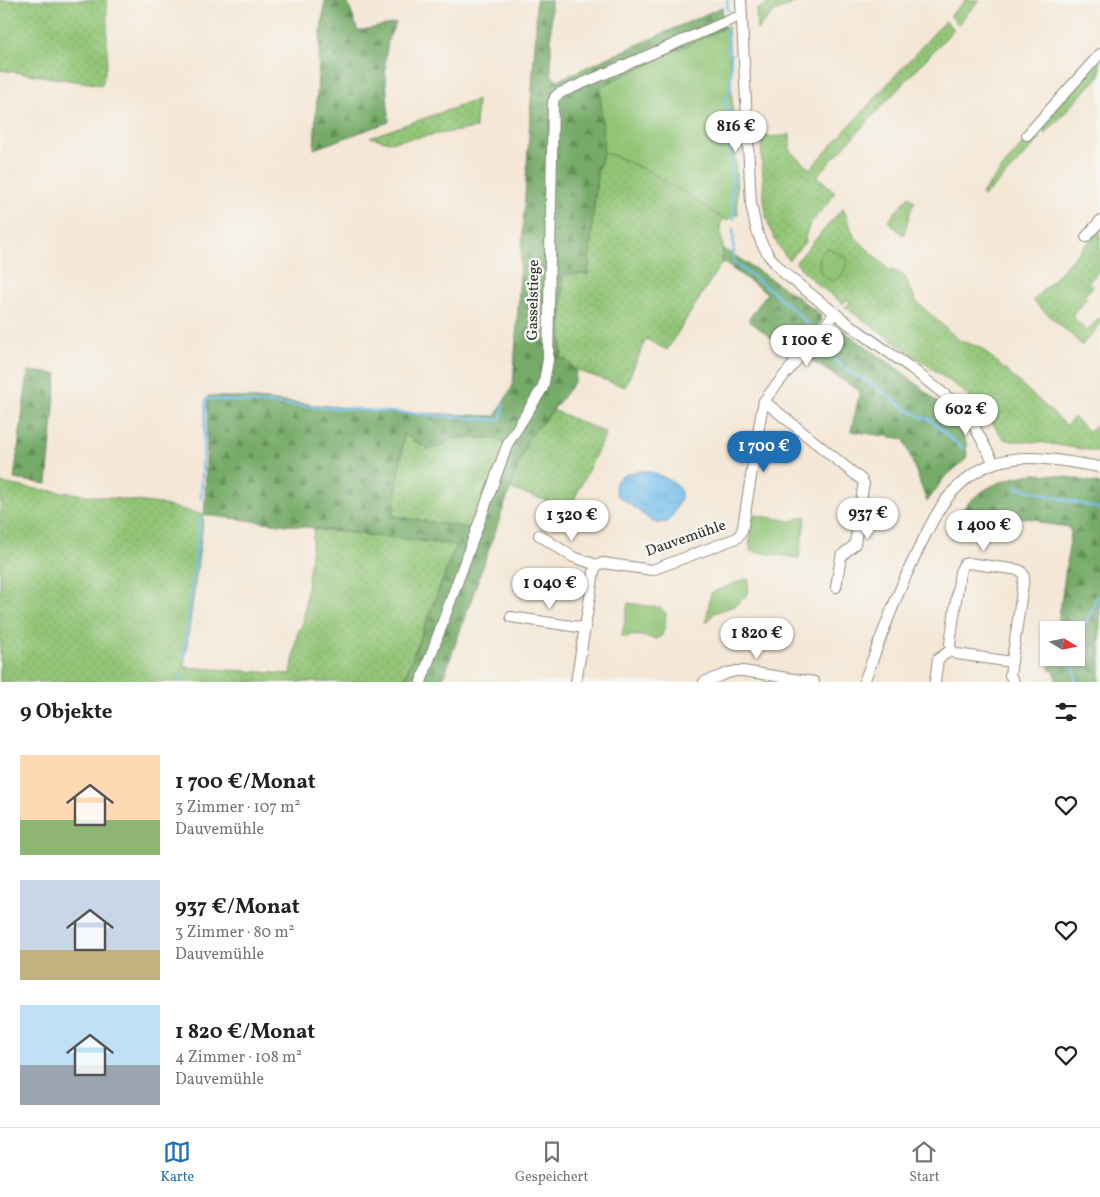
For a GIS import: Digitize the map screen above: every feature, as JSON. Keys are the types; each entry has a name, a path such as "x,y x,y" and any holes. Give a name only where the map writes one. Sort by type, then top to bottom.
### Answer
{"street":[{"path":"741,0 751,204 756,228 764,246 784,273 850,325 927,380 950,399 973,424 994,463"},
{"name":"Gasselstiege","path":"421,682 508,443 543,388 548,360 553,102 555,97 560,93 742,15"},
{"path":"1027,134 1100,54"},
{"path":"1086,237 1100,221"},
{"name":"Dauvemühle","path":"539,535 573,557 597,565 603,563 652,570 737,538 743,526 760,415 764,402 835,313"},
{"path":"764,402 862,480 864,484 854,544 841,557 836,587"},
{"path":"864,682 913,559 935,515 961,483 994,463 1017,459 1038,459 1100,467"},
{"path":"1012,662 957,654 951,650 950,644 960,572 964,564 972,563 1022,571 1024,577 1012,662 1010,675 1014,682"},
{"path":"576,682 594,572 597,565"},
{"path":"511,617 585,628"},
{"path":"935,682 938,659 951,650"},
{"path":"704,682 736,670 814,682"}],"green space":[{"path":"0,0 107,0 107,63 102,85 0,70"},
{"path":"325,0 347,0 358,31 396,23 388,40 385,63 389,122 314,149 320,39"},
{"path":"536,0 551,0 551,75 558,80 722,7 727,57 600,87 604,152 597,173 588,274 563,274 561,356 576,370 575,381 528,439 442,682 403,682 456,545 204,515 208,396 389,412 496,416 513,385 536,32","holes":["404,434 429,450 439,447 452,438 491,438 507,443 482,514 469,528 393,516"]},
{"path":"775,0 801,0 773,13 757,30 756,10"},
{"path":"965,0 980,0 958,24 950,16"},
{"path":"945,21 954,29 817,176 835,192 810,224 805,237 806,241 789,260 775,240 767,220 761,139 790,134 790,151 810,169"},
{"path":"728,26 738,214 727,220 652,173 604,152 600,87"},
{"path":"1100,61 1100,75 1045,134 1038,126"},
{"path":"477,100 476,128 389,142 370,137"},
{"path":"1033,131 1041,138 983,196 981,194"},
{"path":"604,152 652,173 724,219 720,224 723,248 722,262 667,350 646,339 625,387 576,370 561,356 563,274 588,274 597,173"},
{"path":"909,196 915,202 903,235 888,221"},
{"path":"843,208 854,236 888,269 905,277 916,301 960,341 980,347 1066,425 1074,417 1089,432 1095,426 1100,431 1100,452 1039,442 1004,439 988,418 962,390 845,307 849,304 850,300 846,300 843,304 806,274 796,262"},
{"path":"1100,229 1100,270 1088,283 1093,287 1084,296 1087,299 1072,316 1087,331 1100,317 1100,325 1082,345 1033,301"},
{"path":"723,248 792,293 820,314 820,323 794,355 748,320 767,293 722,262"},
{"path":"828,248 847,259 843,274 838,279 827,279 820,272 819,261 822,252"},
{"path":"834,327 841,329 877,354 929,395 957,427 968,446 966,447 966,459 943,479 927,502 904,439 851,431 860,391 809,359"},
{"path":"28,371 57,374 47,484 14,479"},
{"path":"553,410 606,433 570,508 510,489 528,439"},
{"path":"404,433 429,450 439,447 452,438 491,438 507,443 482,514 469,528 393,516"},
{"path":"1043,474 1100,484 1100,682 1057,682 1054,671 1049,670 1050,666 1085,666 1085,621 1058,621 1071,532 1068,527 1040,523 1040,520 1005,515 975,525 975,529 949,525 967,504 986,489 1020,476"},
{"path":"0,483 160,504 204,515 184,667 291,674 297,635 303,623 314,529 456,545 403,682 0,682"},
{"path":"754,515 792,521 806,516 799,558 750,551 751,547 749,546"},
{"path":"745,579 749,580 747,594 744,598 734,606 714,613 706,621 711,593"},
{"path":"628,603 661,608 666,613 664,628 660,637 657,639 622,636"}],"water":[{"path":"645,471 666,478 680,490 680,500 667,522 658,523 652,521 617,495 615,488 619,479 634,472"}],"waterway":[{"path":"727,0 728,11"},
{"path":"727,29 728,51 731,55 731,82 725,104 730,112 728,128 731,135 729,151 732,157 730,172 733,178 733,195 731,198 734,207 734,219"},
{"path":"733,229 734,263 774,292 808,324"},
{"path":"823,345 828,354 843,367 879,389 909,411 929,419 962,448"},
{"path":"201,499 206,399 498,420 501,418 504,404"},
{"path":"1016,487 1100,509"},
{"path":"184,657 200,518"},
{"path":"1085,625 1097,597 1100,595"},
{"path":"1074,666 1076,682"},
{"path":"181,682 182,675"}]}
